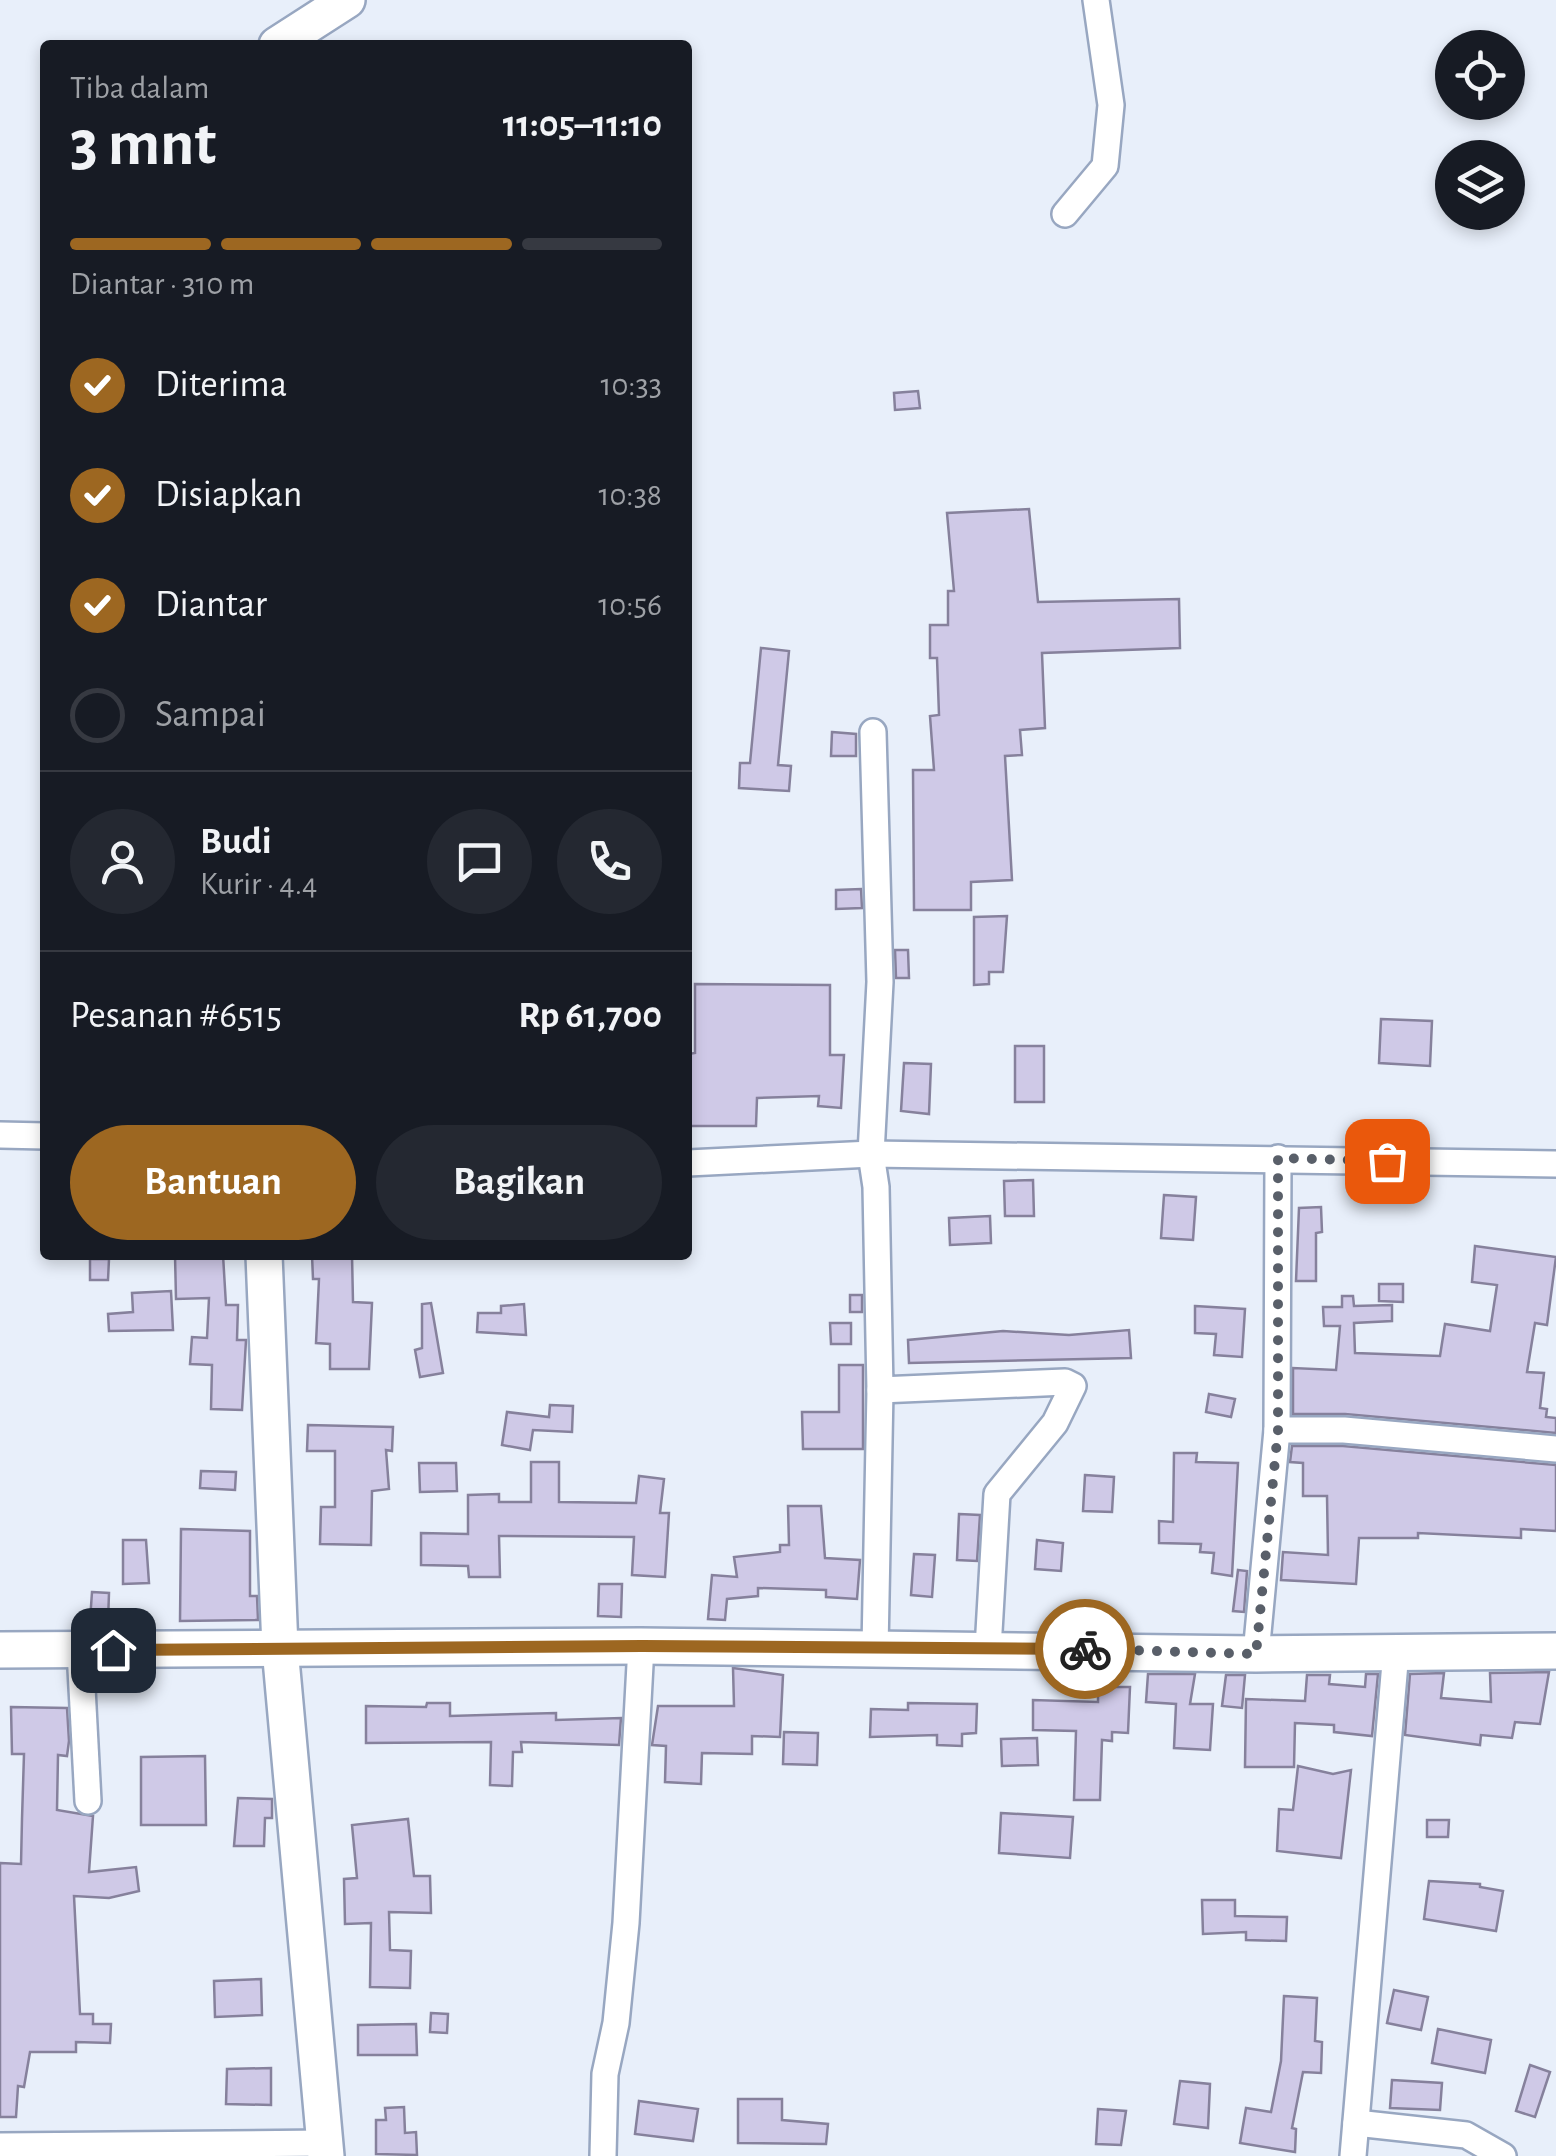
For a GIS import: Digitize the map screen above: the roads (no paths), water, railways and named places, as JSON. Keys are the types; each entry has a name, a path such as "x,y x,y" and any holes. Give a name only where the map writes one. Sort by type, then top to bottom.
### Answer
{"main road":[{"path":"285,40 348,0"},
{"path":"264,1260 280,1648 326,2150"},
{"path":"0,1650 642,1646 1256,1654 1556,1651"}],"street":[{"path":"1066,214 1105,166 1112,105 1096,0"},
{"path":"873,732 880,982 871,1154 876,1187 880,1390 875,1648"},
{"path":"0,1134 40,1136"},
{"path":"692,1162 871,1154 1556,1164"},
{"path":"1256,1654 1278,1430 1278,1158"},
{"path":"880,1390 1065,1382 1073,1386 1054,1422 997,1494 988,1649"},
{"path":"1278,1430 1344,1430 1556,1449"},
{"path":"604,2156 605,2074 616,2024 626,1923 642,1646"},
{"path":"80,1650 88,1801"},
{"path":"1353,2156 1396,1652"},
{"path":"1356,2123 1466,2135 1503,2156"},
{"path":"0,2146 326,2150"}]}
